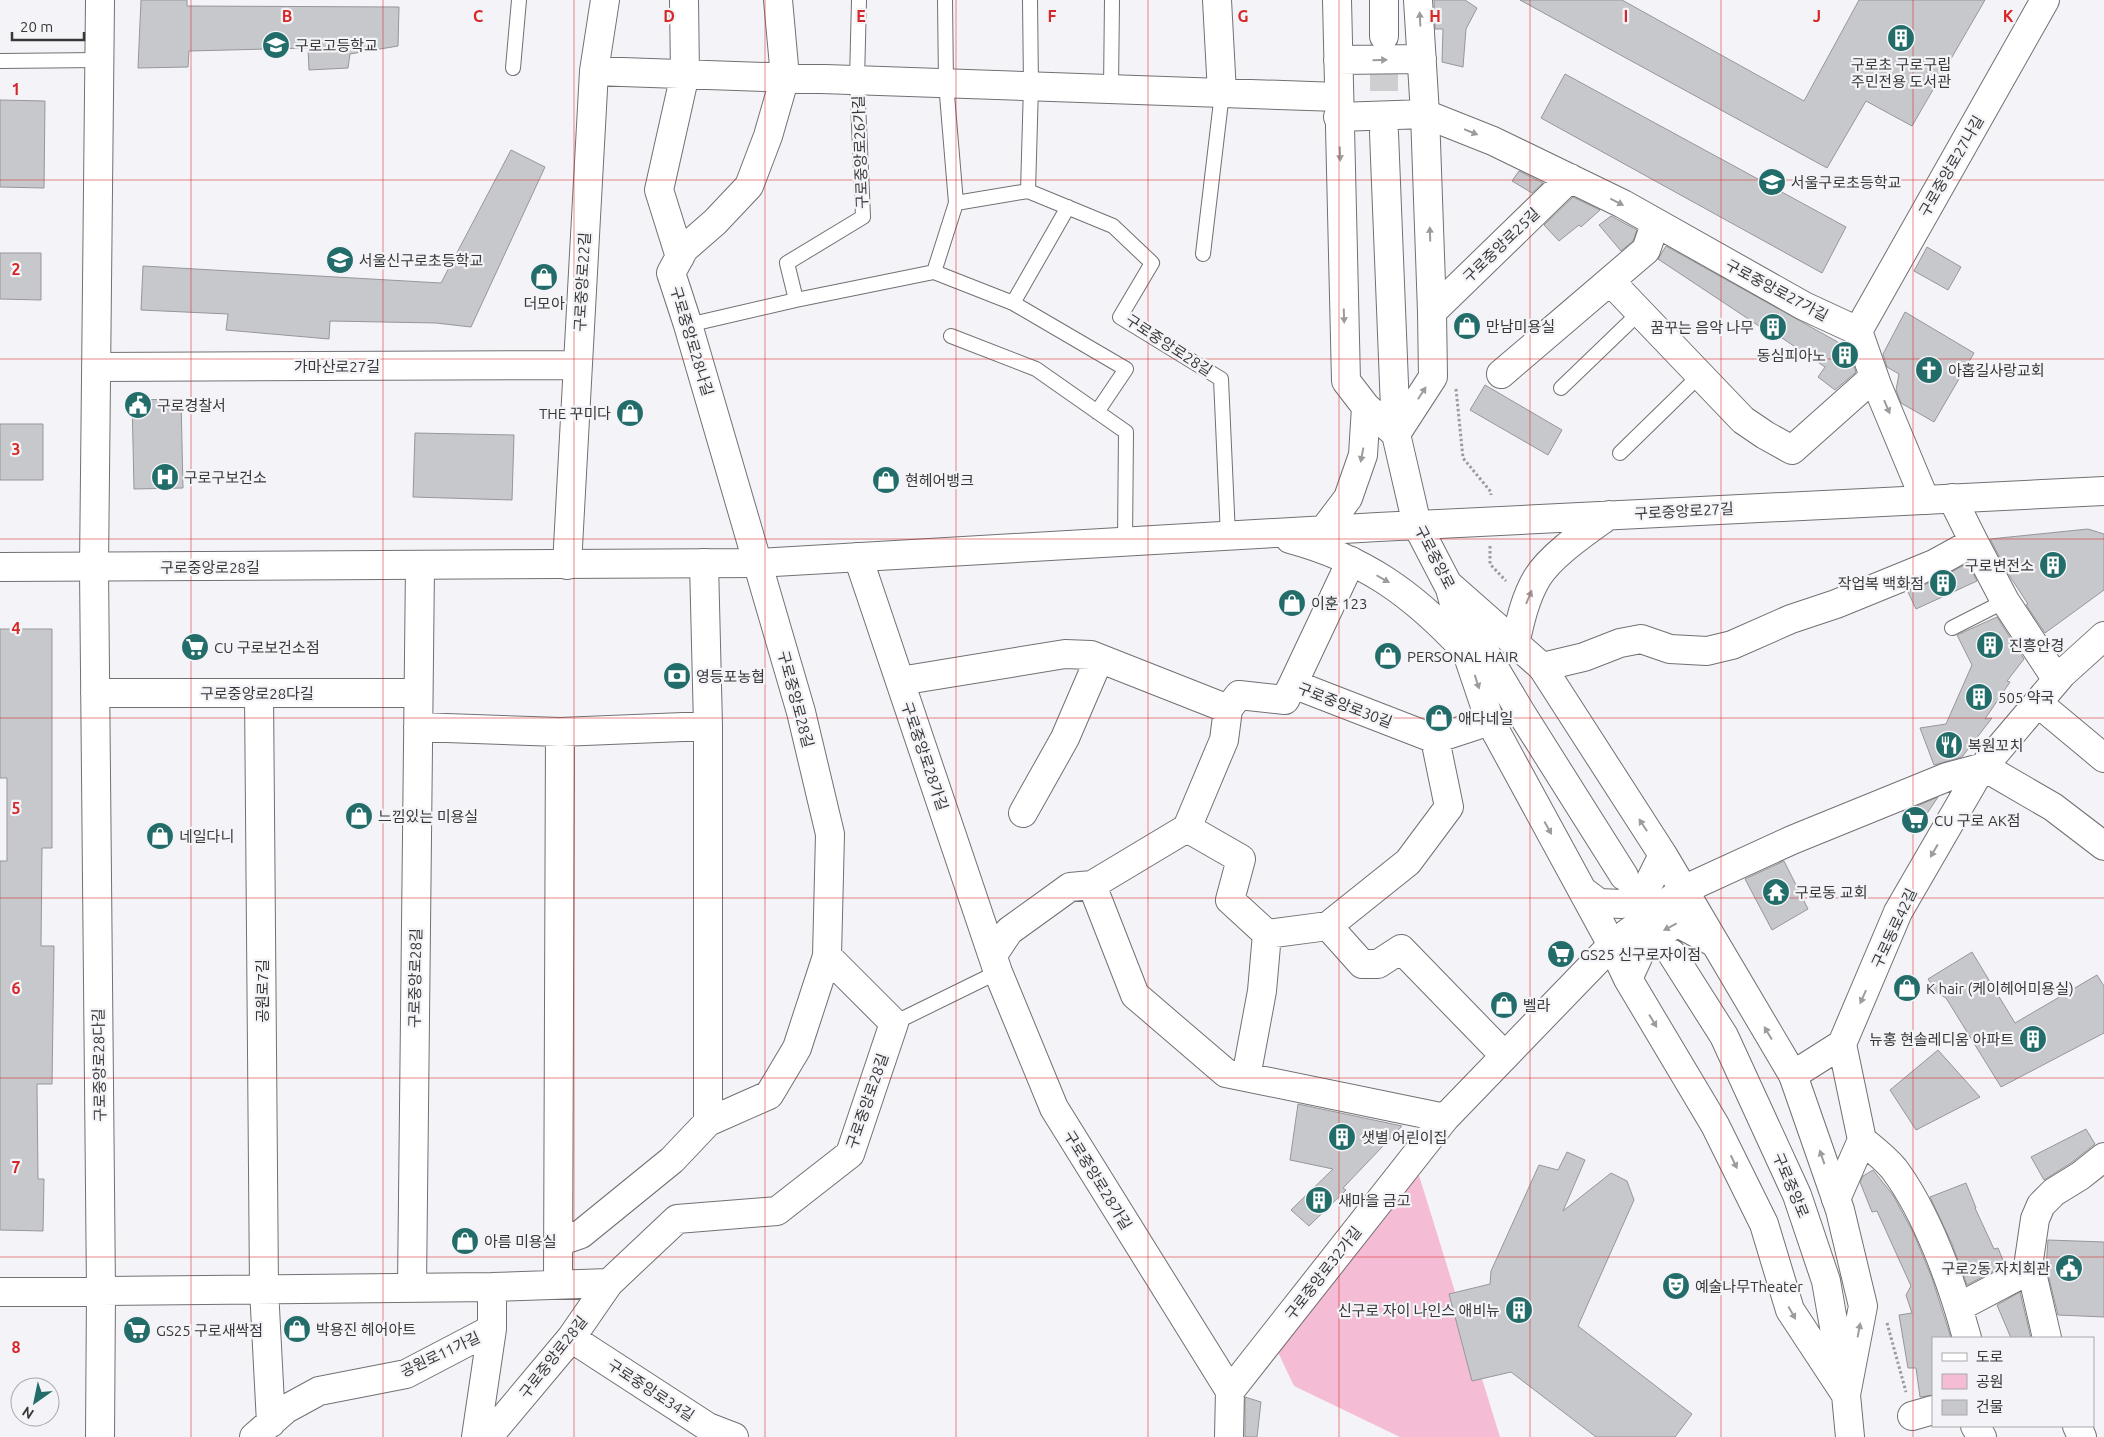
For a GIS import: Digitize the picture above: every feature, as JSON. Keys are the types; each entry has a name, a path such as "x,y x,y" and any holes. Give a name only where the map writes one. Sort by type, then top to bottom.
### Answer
{"street":[{"path":"94,568 100,0"},
{"name":"구로중앙로22길","path":"567,564 594,71 605,0"},
{"path":"680,257 659,190 685,74 684,0"},
{"name":"구로중앙로28나길","path":"757,563 671,273 684,249 715,222 749,186 768,136 785,77 778,0"},
{"path":"1216,0 1222,93"},
{"path":"1337,0 1338,107 1346,381 1366,407 1396,434 1433,377 1425,114 1418,0"},
{"path":"1384,0 1384,36"},
{"name":"구로중앙로27나길","path":"1858,331 2045,0"},
{"path":"1338,60 1422,59"},
{"name":"구로중앙로26가길","path":"594,71 1222,93 1338,107 1425,114"},
{"name":"구로중앙로27가길","path":"1425,114 1493,140 1623,204 1655,224 1804,306 1858,331"},
{"name":"구로중앙로","path":"1384,133 1396,434 1417,525 1470,627 1520,711 1624,876"},
{"name":"구로중앙로25길","path":"1432,312 1570,178"},
{"path":"1501,374 1646,250 1655,224"},
{"path":"1610,282 1743,420 1765,436 1792,450 1874,377"},
{"path":"1858,331 1874,377 1925,500"},
{"name":"가마산로27길","path":"96,367 578,366"},
{"path":"1323,531 1348,498 1364,456 1366,407"},
{"name":"구로중앙로27길","path":"1417,525 2104,491"},
{"path":"1952,498 2005,601 2057,680"},
{"path":"1515,644 1526,602 1537,577 1582,534 1609,515"},
{"name":"구로중앙로28길","path":"0,568 757,563 1417,525"},
{"path":"1274,534 1319,546 1351,561 1400,589 1436,618 1467,653"},
{"path":"1542,667 1584,657 1620,644 1641,639 1670,648 1707,651 1732,645 1791,619 1836,604 1934,564 1974,542"},
{"name":"구로중앙로28가길","path":"858,557 995,964 1054,1108 1230,1391"},
{"path":"1293,684 1351,561"},
{"path":"704,563 708,726 708,1122"},
{"name":"구로중앙로28길","path":"558,1242 582,1234 672,1160 708,1122 769,1095 797,1048 827,956 830,834 801,712 757,563"},
{"name":"구로중앙로28길","path":"412,1288 420,566"},
{"name":"구로중앙로28다길","path":"94,568 101,1291 100,1437"},
{"path":"1449,585 1542,667 1663,855 1793,1075 1836,1199 1863,1306 1846,1396"},
{"path":"1449,585 1467,653 1490,721 1612,945 1628,979 1715,1125 1764,1224 1790,1310 1846,1396"},
{"name":"구로동로42길","path":"1842,1044 1898,912 1984,767 2057,680 2104,636"},
{"path":"900,681 1065,654 1091,655 1228,709 1224,740 1187,828 1092,885 1070,887 1009,931 995,964"},
{"path":"1023,813 1065,738 1099,659"},
{"name":"구로중앙로30길","path":"1228,709 1239,695 1285,700 1293,684 1435,739"},
{"name":"구로중앙로28다길","path":"96,693 418,693"},
{"name":"공원로7길","path":"259,693 264,1289 262,1430"},
{"path":"2038,703 2104,758"},
{"path":"1267,934 1328,926 1408,862 1449,806 1435,739 1490,721"},
{"path":"418,727 560,732 708,726"},
{"path":"558,1284 560,732"},
{"path":"1683,890 1792,840 1947,776 1984,767 2053,808 2104,846"},
{"path":"1187,828 1241,859 1230,900 1267,934"},
{"path":"1583,891 1599,903 1622,904 1646,889 1663,855"},
{"path":"1092,885 1135,995 1226,1073 1445,1118"},
{"name":"구로중앙로32가길","path":"1230,1391 1445,1118 1612,945 1683,890"},
{"path":"1628,979 1646,940 1678,923 1713,942"},
{"path":"1328,926 1362,964 1378,964 1401,949 1505,1056"},
{"path":"1246,1077 1262,991 1267,934"},
{"name":"구로중앙로","path":"1672,954 1724,1036 1797,1195 1826,1281 1846,1396 1850,1437"},
{"path":"827,956 894,1023"},
{"name":"구로중앙로28길","path":"488,1437 571,1338 608,1283 677,1219 778,1211 850,1154 894,1023"},
{"path":"1793,1075 1842,1044 1862,1140 1836,1199"},
{"path":"1862,1140 1893,1168 1920,1210 1959,1307 1968,1337"},
{"path":"2047,1337 2029,1260 2035,1219 2041,1205 2054,1192 2080,1176 2104,1157"},
{"path":"1959,1307 2031,1269"},
{"path":"0,1292 492,1287 608,1283"},
{"path":"476,1437 492,1330 492,1287"},
{"name":"공원로11가길","path":"262,1430 286,1410 319,1391 406,1374 492,1330"},
{"name":"구로중앙로34길","path":"571,1338 708,1427 734,1437"},
{"path":"1229,1437 1230,1391"}],"lane":[{"path":"513,68 519,0"},
{"name":"구로중앙로26가길","path":"796,300 787,263 863,217 857,80 859,0"},
{"path":"934,272 956,203 946,83 945,0"},
{"path":"956,203 1028,191 1031,86 1030,0"},
{"path":"1111,89 1112,0"},
{"path":"0,61 99,60"},
{"path":"1203,254 1222,93"},
{"name":"구로중앙로28길","path":"1028,191 1113,226 1152,263 1120,317 1221,379 1228,536"},
{"path":"1014,303 1068,207"},
{"path":"688,326 796,300 934,272 1014,303 1126,369 1097,412"},
{"path":"1561,388 1640,312"},
{"path":"951,336 1036,369 1126,432 1125,542"},
{"path":"1620,454 1700,375"},
{"path":"1952,628 2005,601"},
{"path":"894,1023 995,964"}],"path":[{"path":"1456,382 1463,458 1491,492 1490,564 1526,602"},
{"path":"1886,1320 1922,1413"}],"green space":[{"path":"1417,1169 1500,1437 1400,1437 1294,1386 1276,1348"}],"building":[{"path":"141,0 187,0 187,6 399,7 398,46 350,54 348,68 309,70 308,48 189,51 188,67 138,68"},
{"path":"1434,0 1465,0 1477,8 1466,29 1463,67 1442,62 1443,29 1435,29"},
{"path":"1520,0 1622,0 1804,101 1859,0 1985,0 1912,126 1866,101 1827,168"},
{"path":"1565,74 1846,227 1822,273 1541,118"},
{"path":"0,100 45,101 44,188 0,187"},
{"path":"511,150 545,167 471,327 436,323 330,321 329,339 226,330 228,314 141,310 143,266 441,283"},
{"path":"1519,171 1543,183 1532,193 1512,181"},
{"path":"1573,197 1600,210 1581,227 1579,225 1559,241 1544,225"},
{"path":"1611,216 1637,230 1633,241 1621,251 1599,225"},
{"path":"1666,246 1843,345 1845,342 1856,372 1835,390 1818,377 1825,367 1779,336 1777,338 1658,259"},
{"path":"1927,247 1961,267 1948,290 1914,271"},
{"path":"0,253 41,253 41,300 0,299"},
{"name":"아홉길사랑교회","path":"1905,312 1974,353 1934,422 1901,403 1896,390 1899,374 1887,367 1883,354"},
{"path":"1485,385 1562,430 1548,455 1470,410"},
{"path":"181,399 183,488 134,489 132,400"},
{"path":"0,424 43,424 43,480 0,480"},
{"path":"415,433 514,435 512,500 413,497"},
{"name":"구로변전소","path":"2088,529 2104,534 2104,590 2045,633 2026,605 2028,604 2009,575 1990,539"},
{"name":"작업복 백화점","path":"1968,563 1977,581 1916,609 1908,592"},
{"path":"1997,617 2024,659 2007,681 2010,682 1985,719 1992,718 1962,757 1934,765 1920,728 1946,724 1972,665 1957,635"},
{"path":"0,629 52,629 52,848 42,848 41,946 54,946 52,1084 37,1084 38,1179 44,1179 43,1231 0,1230 0,861 7,861 7,778 0,778"},
{"name":"CU 구로 AK점","path":"1938,797 1914,833 1903,812"},
{"name":"구로동 교회","path":"1784,861 1808,909 1772,930 1745,879"},
{"name":"뉴홍 현솔레디움 아파트","path":"1972,952 2015,1023 2097,975 2104,986 2104,1033 2001,1087 1946,998 1936,992 1928,979"},
{"path":"1938,1050 1980,1097 1916,1130 1890,1090"},
{"name":"샛별 어린이집","path":"1298,1104 1402,1126 1343,1188 1346,1190 1309,1226 1291,1210 1333,1169 1290,1160"},
{"path":"2086,1129 2095,1144 2071,1163 2044,1180 2031,1157"},
{"name":"신구로 자이 나인스 애비뉴","path":"1567,1152 1585,1160 1563,1211 1611,1173 1627,1181 1634,1200 1578,1326 1692,1414 1675,1437 1596,1437 1511,1372 1472,1381 1449,1294 1490,1284 1491,1271 1539,1165 1558,1170"},
{"path":"1873,1170 1893,1195 1914,1234 1932,1278 1951,1337 1932,1337 1932,1395 1920,1397 1916,1368 1908,1368 1899,1315 1912,1313 1906,1295 1911,1286 1877,1211 1872,1212 1860,1182 1863,1176"},
{"path":"1966,1183 1994,1249 1998,1248 2005,1265 1967,1285 1952,1244 1930,1197"},
{"path":"2048,1240 2104,1242 2104,1317 2058,1315 2046,1266"},
{"path":"2020,1292 2031,1337 2011,1337 1997,1305"},
{"path":"1245,1397 1261,1402 1257,1437 1245,1437"}],"tunnel":[{"path":"1384,36 1384,133"}],"place":[{"name":"구로초 구로구립 주민전용 도서관","path":"1901,38"},
{"name":"구로고등학교","path":"276,45"},
{"name":"서울구로초등학교","path":"1772,182"},
{"name":"서울신구로초등학교","path":"340,260"},
{"name":"더모아","path":"544,277"},
{"name":"만남미용실","path":"1467,326"},
{"name":"꿈꾸는 음악 나무","path":"1773,327"},
{"name":"동심피아노","path":"1845,355"},
{"name":"아홉길사랑교회","path":"1929,370"},
{"name":"구로경찰서","path":"138,405"},
{"name":"THE 꾸미다","path":"630,413"},
{"name":"구로구보건소","path":"165,477"},
{"name":"현헤어뱅크","path":"886,480"},
{"name":"구로변전소","path":"2053,565"},
{"name":"작업복 백화점","path":"1943,583"},
{"name":"이훈 123","path":"1292,603"},
{"name":"진흥안경","path":"1990,645"},
{"name":"CU 구로보건소점","path":"195,647"},
{"name":"PERSONAL HAIR","path":"1388,656"},
{"name":"영등포농협","path":"677,676"},
{"name":"505 약국","path":"1979,697"},
{"name":"애다네일","path":"1439,718"},
{"name":"복원꼬치","path":"1949,745"},
{"name":"느낌있는 미용실","path":"359,816"},
{"name":"CU 구로 AK점","path":"1915,820"},
{"name":"네일다니","path":"160,836"},
{"name":"구로동 교회","path":"1776,892"},
{"name":"GS25 신구로자이점","path":"1561,954"},
{"name":"K hair (케이헤어미용실)","path":"1907,988"},
{"name":"벨라","path":"1504,1005"},
{"name":"뉴홍 현솔레디움 아파트","path":"2033,1039"},
{"name":"샛별 어린이집","path":"1342,1137"},
{"name":"새마을 금고","path":"1319,1200"},
{"name":"아름 미용실","path":"465,1241"},
{"name":"구로2동 자치회관","path":"2069,1268"},
{"name":"예술나무Theater","path":"1676,1286"},
{"name":"신구로 자이 나인스 애비뉴","path":"1519,1310"},
{"name":"박용진 헤어아트","path":"297,1329"},
{"name":"GS25 구로새싹점","path":"137,1330"}]}
